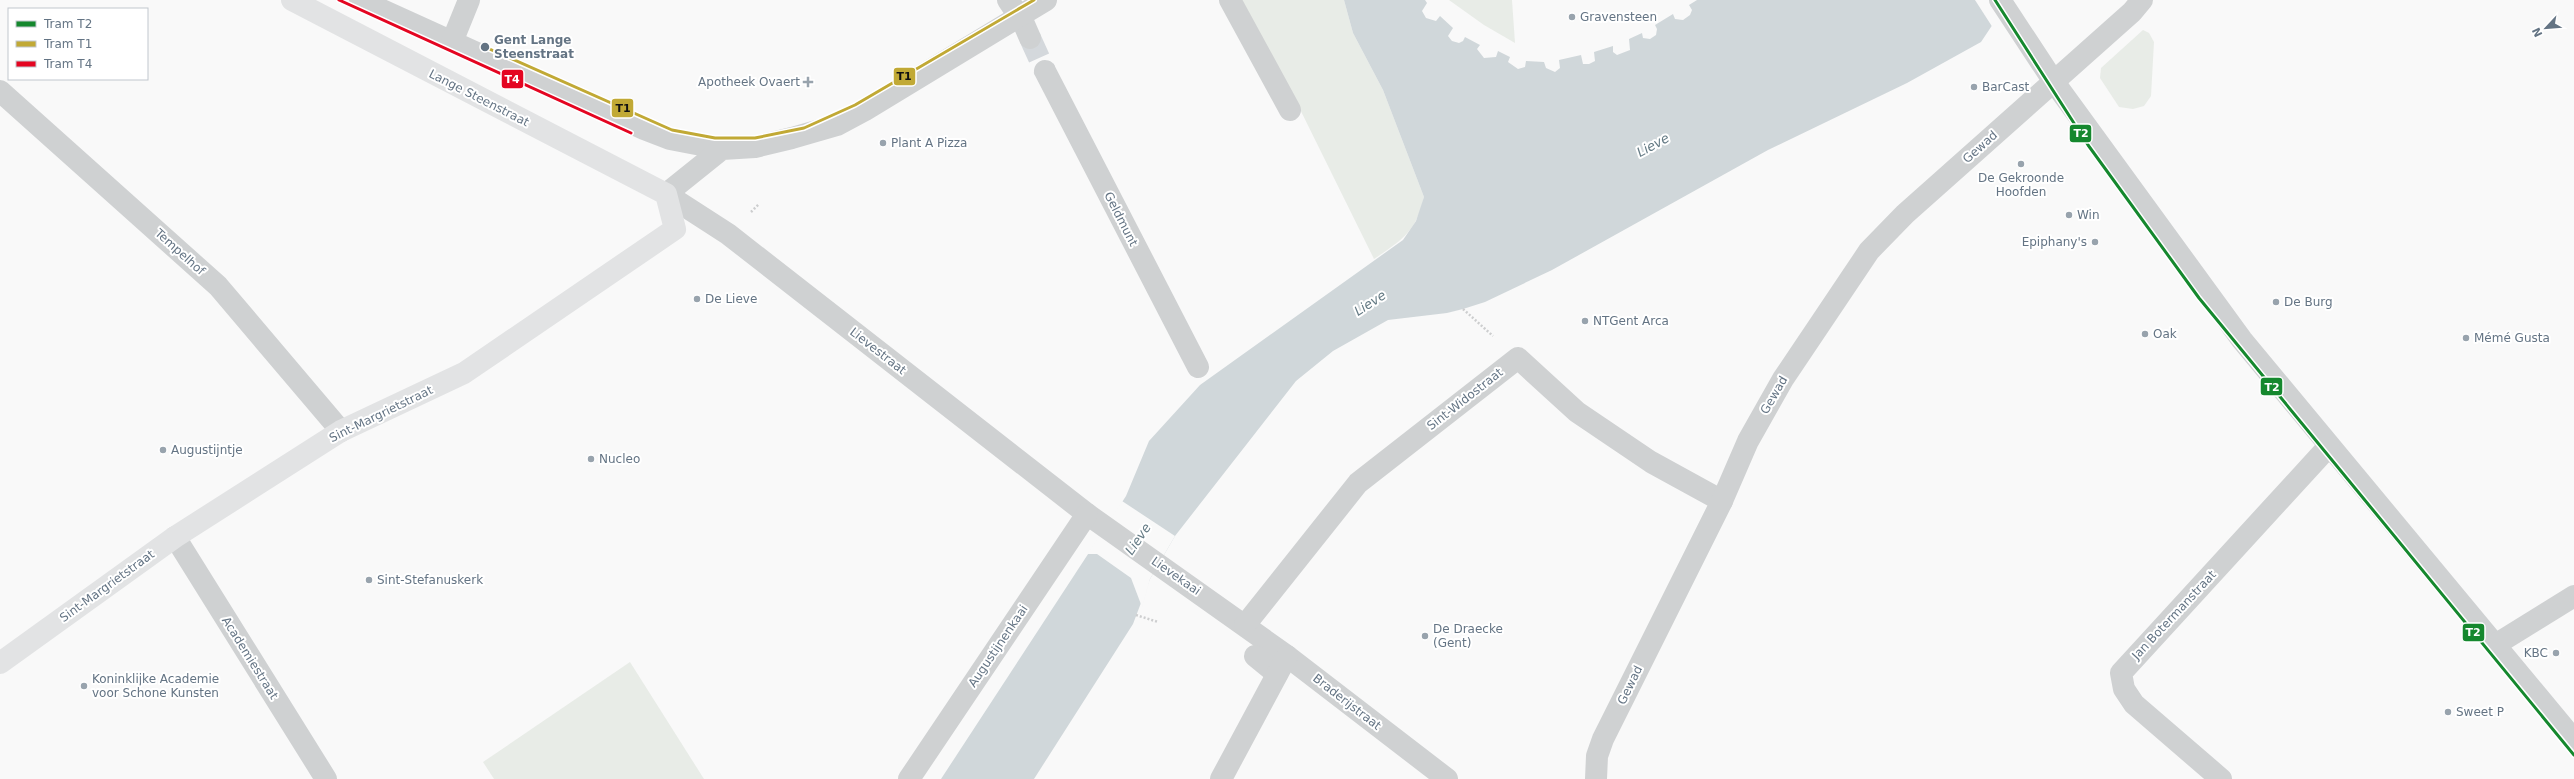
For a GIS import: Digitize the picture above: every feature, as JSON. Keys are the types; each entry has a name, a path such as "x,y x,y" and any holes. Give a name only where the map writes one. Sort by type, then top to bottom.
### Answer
{"street":[{"name":"Lange Steenstraat","path":"292,0 666,194"},
{"path":"360,0 644,129 670,139 722,149 755,147 838,125 1014,9 1046,0"},
{"path":"452,42 469,0"},
{"path":"1230,0 1290,110"},
{"name":"Gewad","path":"1594,778 1597,756 1603,739 1722,501 1748,441 1783,379 1869,251 1905,214 2132,12 2142,0"},
{"path":"2005,7 2054,82 2215,305 2329,446 2574,740"},
{"path":"1014,9 1030,38"},
{"name":"Geldmunt","path":"1045,71 1198,367"},
{"name":"Tempelhof","path":"0,91 218,286 341,431"},
{"path":"666,194 722,149"},
{"name":"Sint-Margrietstraat","path":"0,663 175,537 341,431 464,373 675,229 666,194"},
{"name":"Lievestraat","path":"666,194 728,234 1087,514"},
{"path":"1518,358 1577,412 1651,462 1722,501"},
{"name":"Sint-Widostraat","path":"1245,625 1358,483 1518,358"},
{"name":"Jan Botermanstraat","path":"2221,779 2134,704 2124,689 2121,673 2329,446"},
{"name":"Lievekaai","path":"1087,514 1245,625"},
{"name":"Augustijnenkaai","path":"909,779 1087,514"},
{"name":"Academiestraat","path":"175,537 326,779"},
{"path":"2495,645 2574,596"},
{"name":"Braderijstraat","path":"1245,625 1282,665 1447,779"},
{"path":"1221,779 1282,665 1255,656"}],"path":[{"path":"1463,309 1518,358"},
{"path":"1136,615 1158,622"}],"shaded area":[{"path":"1240,0 1344,0 1353,33 1383,90 1424,197 1417,219 1412,227 1400,240 1374,259 1288,85"},
{"path":"1449,0 1512,0 1515,43 1484,25"},
{"path":"2143,30 2149,33 2154,42 2151,96 2144,106 2133,109 2119,107 2100,78 2101,68"},
{"path":"630,662 704,779 494,779 483,762"}],"water":[{"name":"Lieve","path":"1344,0 1425,0 1427,3 1422,11 1426,18 1436,21 1440,16 1453,28 1448,36 1452,41 1459,43 1463,41 1465,37 1480,45 1477,49 1484,58 1496,57 1498,51 1510,57 1508,62 1518,69 1525,67 1526,61 1544,62 1546,68 1555,72 1560,68 1559,60 1581,55 1583,64 1589,64 1595,61 1594,52 1613,46 1613,52 1617,55 1630,50 1629,39 1642,33 1643,38 1650,39 1656,35 1657,29 1655,25 1673,14 1675,19 1683,20 1690,15 1692,10 1689,5 1697,0 2009,0 1981,42 1907,83 1768,150 1552,270 1485,302 1463,309 1447,313 1388,320 1333,351 1296,381 1175,536 1150,579 1133,624 1034,779 941,779 1126,496 1149,441 1200,385 1403,240 1416,221 1424,197 1383,90 1353,33"}],"pier":[{"path":"1975,0 2011,0 1993,28"},
{"path":"1122,501 1175,536 1150,579 1142,607 1131,578 1097,554 1087,554"}],"tunnel":[{"path":"1030,38 1045,71"}],"tram line":[{"name":"T4","path":"339,0 631,133"},
{"name":"T1","path":"485,47 672,130 715,138 755,138 804,128 855,105 1034,0"},
{"name":"T2","path":"1995,0 2088,145 2199,298 2574,755"}],"place":[{"name":"Gravensteen","path":"1572,17"},
{"name":"Gent Lange Steenstraat","path":"485,47"},
{"name":"Apotheek Ovaert","path":"808,82"},
{"name":"BarCast","path":"1974,87"},
{"name":"Plant A Pizza","path":"883,143"},
{"name":"De Gekroonde Hoofden","path":"2021,164"},
{"name":"Win","path":"2069,215"},
{"name":"Epiphany's","path":"2095,242"},
{"name":"De Lieve","path":"697,299"},
{"name":"De Burg","path":"2276,302"},
{"name":"NTGent Arca","path":"1585,321"},
{"name":"Oak","path":"2145,334"},
{"name":"Mémé Gusta","path":"2466,338"},
{"name":"Augustijntje","path":"163,450"},
{"name":"Nucleo","path":"591,459"},
{"name":"Sint-Stefanuskerk","path":"369,580"},
{"name":"De Draecke (Gent)","path":"1425,636"},
{"name":"KBC","path":"2556,653"},
{"name":"Koninklijke Academie voor Schone Kunsten","path":"84,686"},
{"name":"Sweet P","path":"2448,712"}]}
